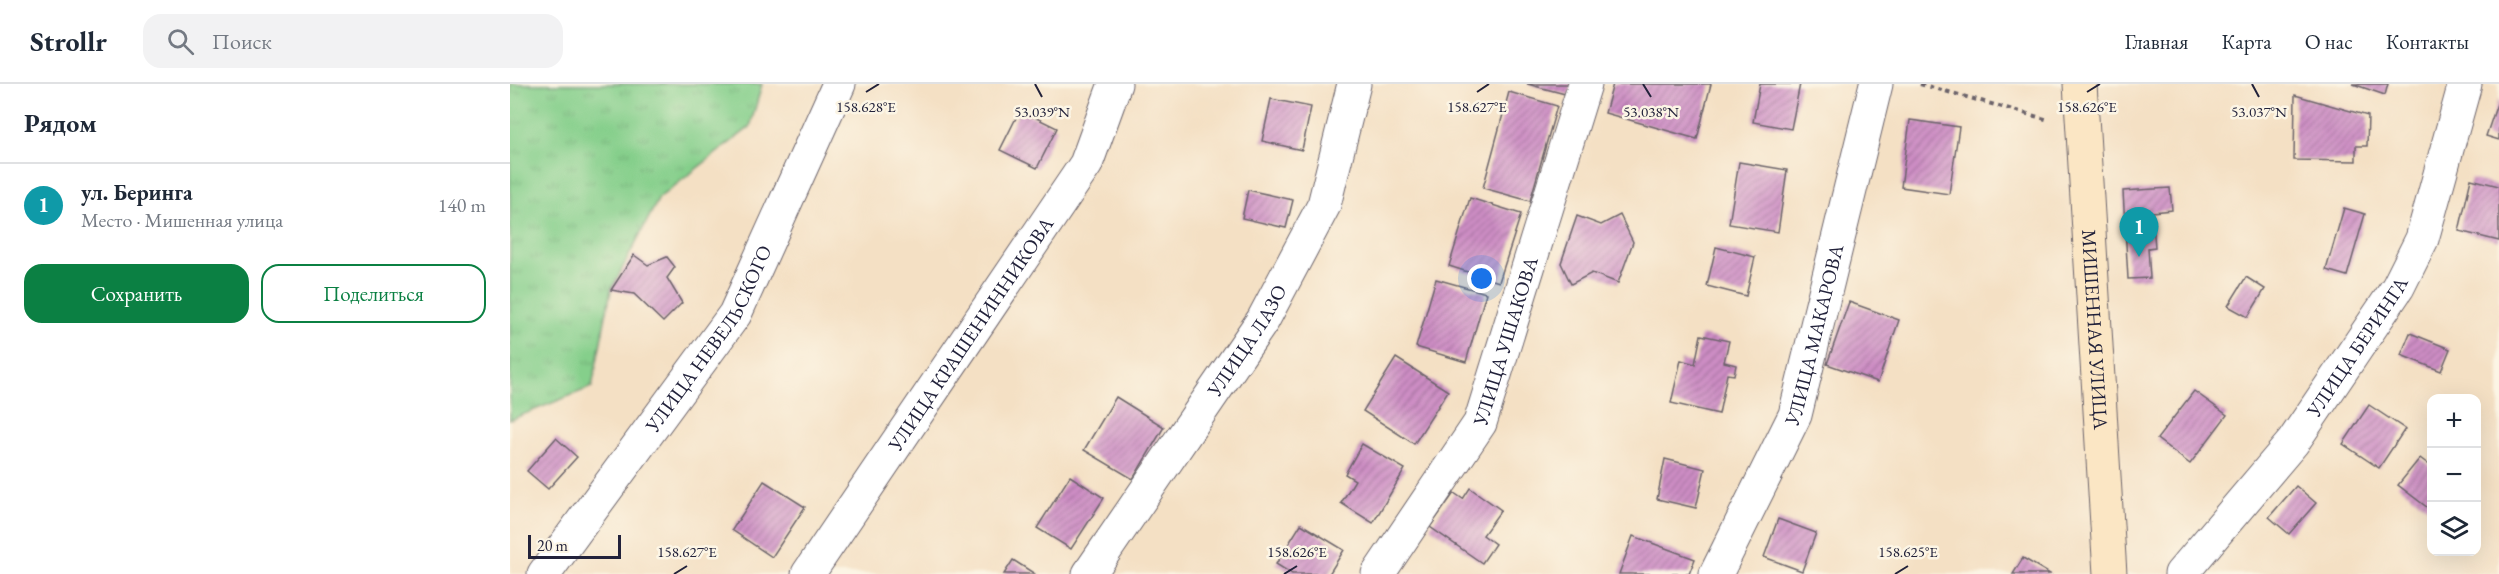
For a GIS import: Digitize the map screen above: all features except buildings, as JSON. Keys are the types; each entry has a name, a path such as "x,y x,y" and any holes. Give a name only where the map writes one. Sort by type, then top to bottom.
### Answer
{"main road":[{"name":"МИШЕННАЯ УЛИЦА","path":"2080,84 2110,574"}],"street":[{"name":"УЛИЦА НЕВЕЛЬСКОГО","path":"544,574 735,314 840,84"},
{"name":"УЛИЦА КРАШЕНИННИКОВА","path":"808,574 1086,164 1115,84"},
{"name":"УЛИЦА ЛАЗО","path":"1089,574 1263,320 1324,205 1354,84"},
{"name":"УЛИЦА УШАКОВА","path":"1378,574 1480,423 1585,84"},
{"name":"УЛИЦА МАКАРОВА","path":"1716,574 1796,415 1876,84"},
{"name":"УЛИЦА БЕРИНГА","path":"2181,574 2293,442 2398,287 2422,239 2465,84"}],"path":[{"path":"1920,84 2055,122"}],"green space":[{"path":"510,84 762,84 750,127 659,198 611,290 592,387 510,420"}],"place":[{"name":"ул. Беринга","path":"2139,257"}]}
